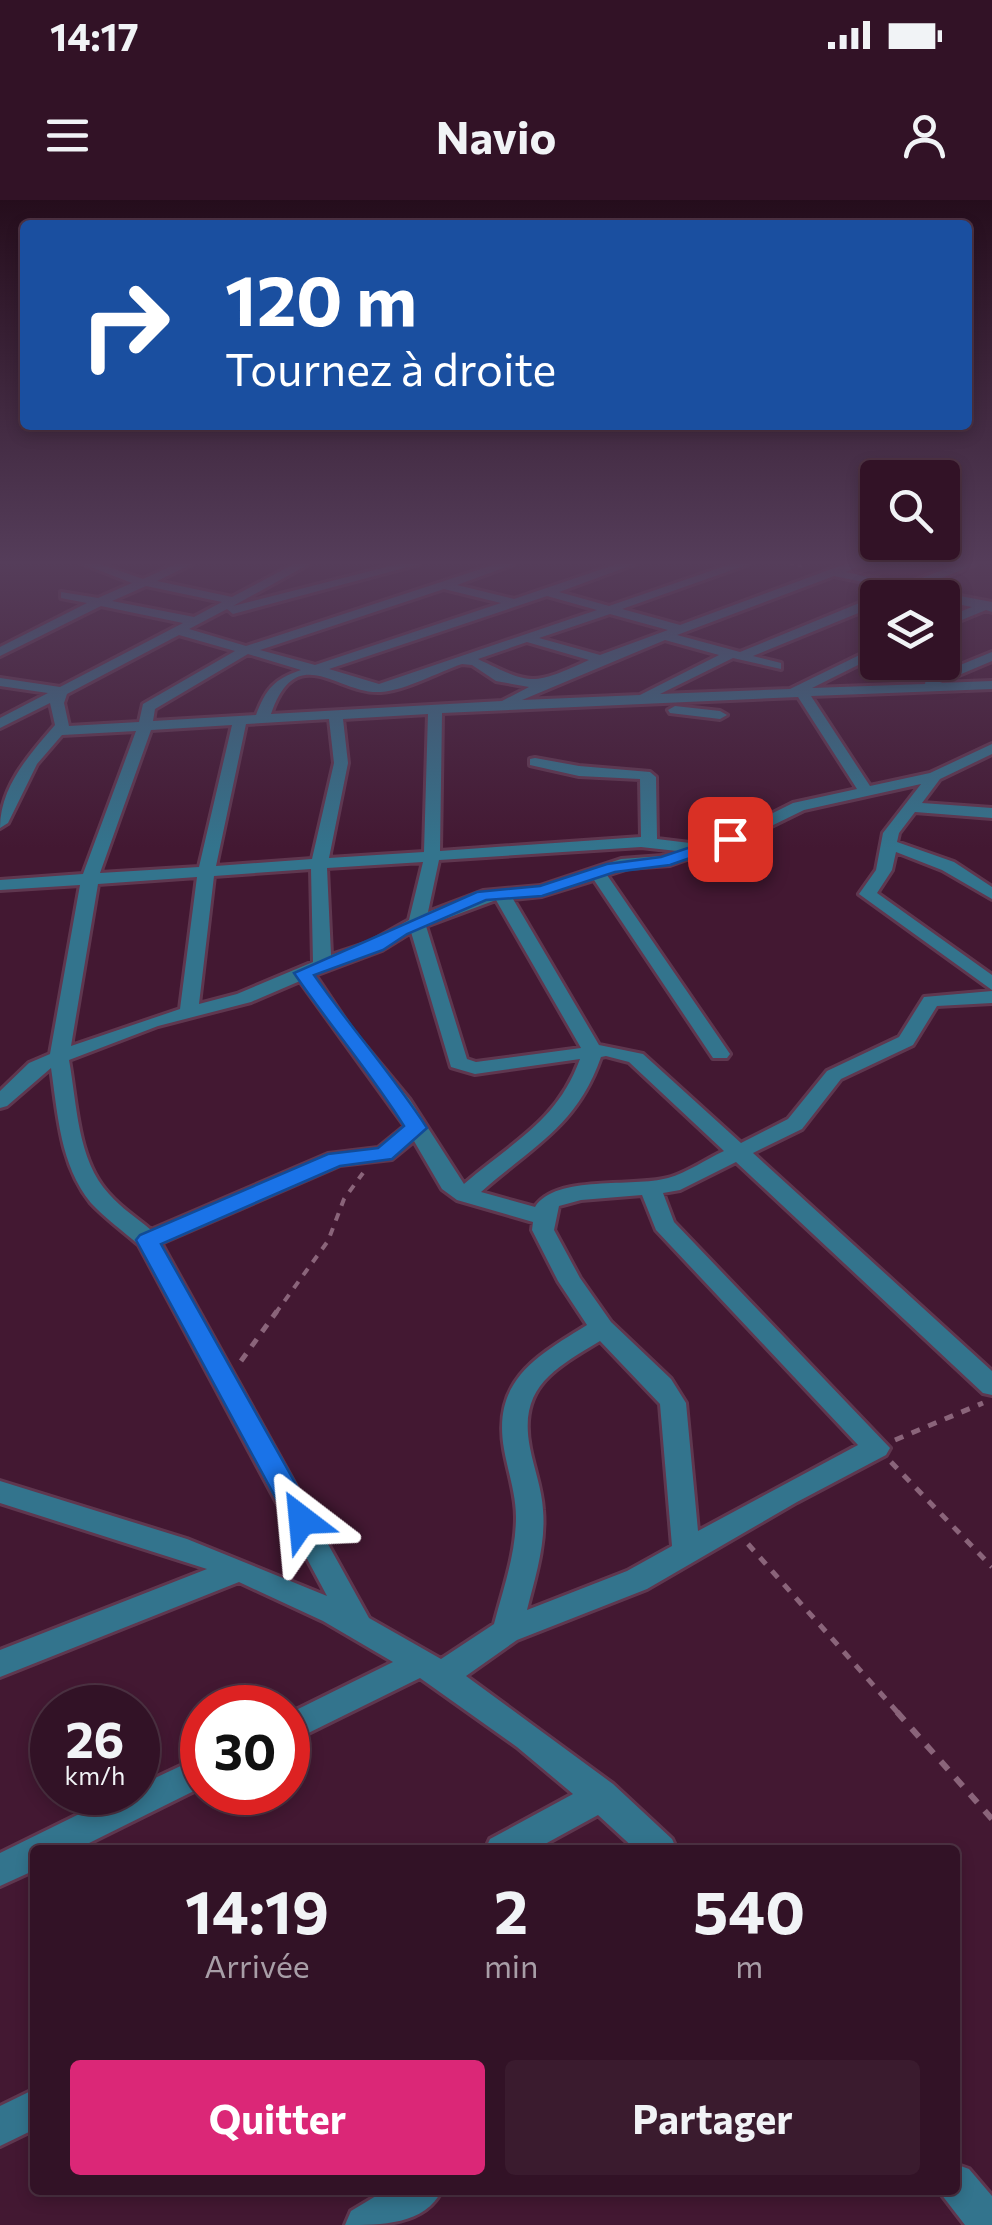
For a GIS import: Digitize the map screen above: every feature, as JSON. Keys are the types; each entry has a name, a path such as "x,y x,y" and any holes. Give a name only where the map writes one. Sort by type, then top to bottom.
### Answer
{"street":[{"path":"1,722 123,658"},
{"path":"231,658 145,711 146,726 90,878 59,1057 75,1153 89,1184 148,1240 358,1625"},
{"path":"274,658 379,688 466,658"},
{"path":"262,719 272,690 284,680 353,658"},
{"path":"625,702 728,658"},
{"path":"744,658 776,666"},
{"path":"914,689 986,658"},
{"path":"502,705 601,659"},
{"path":"462,660 476,662 502,678 544,685"},
{"path":"798,694 860,660"},
{"path":"0,682 61,691"},
{"path":"59,731 502,705 992,684"},
{"path":"0,823 30,764 59,731 57,703 61,691"},
{"path":"798,694 866,791"},
{"path":"625,702 720,715"},
{"path":"435,710 432,857 418,924 458,1063 475,1068 616,1050 636,1058 992,1386"},
{"path":"336,716 341,763 319,865 313,969 345,1034 381,1073 438,1167 465,1195 542,1217"},
{"path":"189,1012 206,872 240,721"},
{"path":"0,884 432,857 540,870 597,872 627,864 655,863 703,849 799,806 935,776 992,748"},
{"path":"535,762 579,771 644,775 648,778 649,842"},
{"path":"935,776 891,833 884,870 868,890 872,898 992,984"},
{"path":"909,806 991,814"},
{"path":"3,1097 36,1068 59,1057 151,1022 244,998 376,946 483,896 502,895 540,870 649,842 703,849"},
{"path":"891,845 948,866 992,894"},
{"path":"884,870 922,856"},
{"path":"597,872 720,1054"},
{"path":"465,1195 561,1119 582,1086 593,1052 502,895"},
{"path":"686,1550 673,1403 662,1386 602,1328 548,1241 542,1217 552,1202 564,1197 672,1185 740,1153 795,1124 834,1076 906,1041 931,1002 992,997"},
{"path":"148,1240 336,1159 384,1154 416,1128"},
{"path":"310,1720 433,1669 507,1631 637,1580 877,1448 664,1225 652,1189"},
{"path":"507,1631 530,1520 512,1430 512,1408 523,1386 540,1368 602,1328"},
{"path":"0,1492 238,1570 358,1625 433,1669 602,1795 655,1845"},
{"path":"0,1664 238,1570"},
{"path":"50,1845 180,1781"},
{"path":"511,1845 602,1795"},
{"path":"0,1870 30,1855"},
{"path":"0,2127 30,2111"},
{"path":"960,2189 991,2225"},
{"path":"364,2225 414,2195"}],"path":[{"path":"226,1381 328,1241 355,1181 384,1154"},
{"path":"992,1399 877,1448 992,1566"},
{"path":"732,1526 992,1819"}],"route":[{"path":"302,1520 148,1240 336,1159 384,1154 416,1128 381,1073 345,1034 304,973 376,946 401,930 483,896 542,891 612,867 664,861 730,839"}]}
